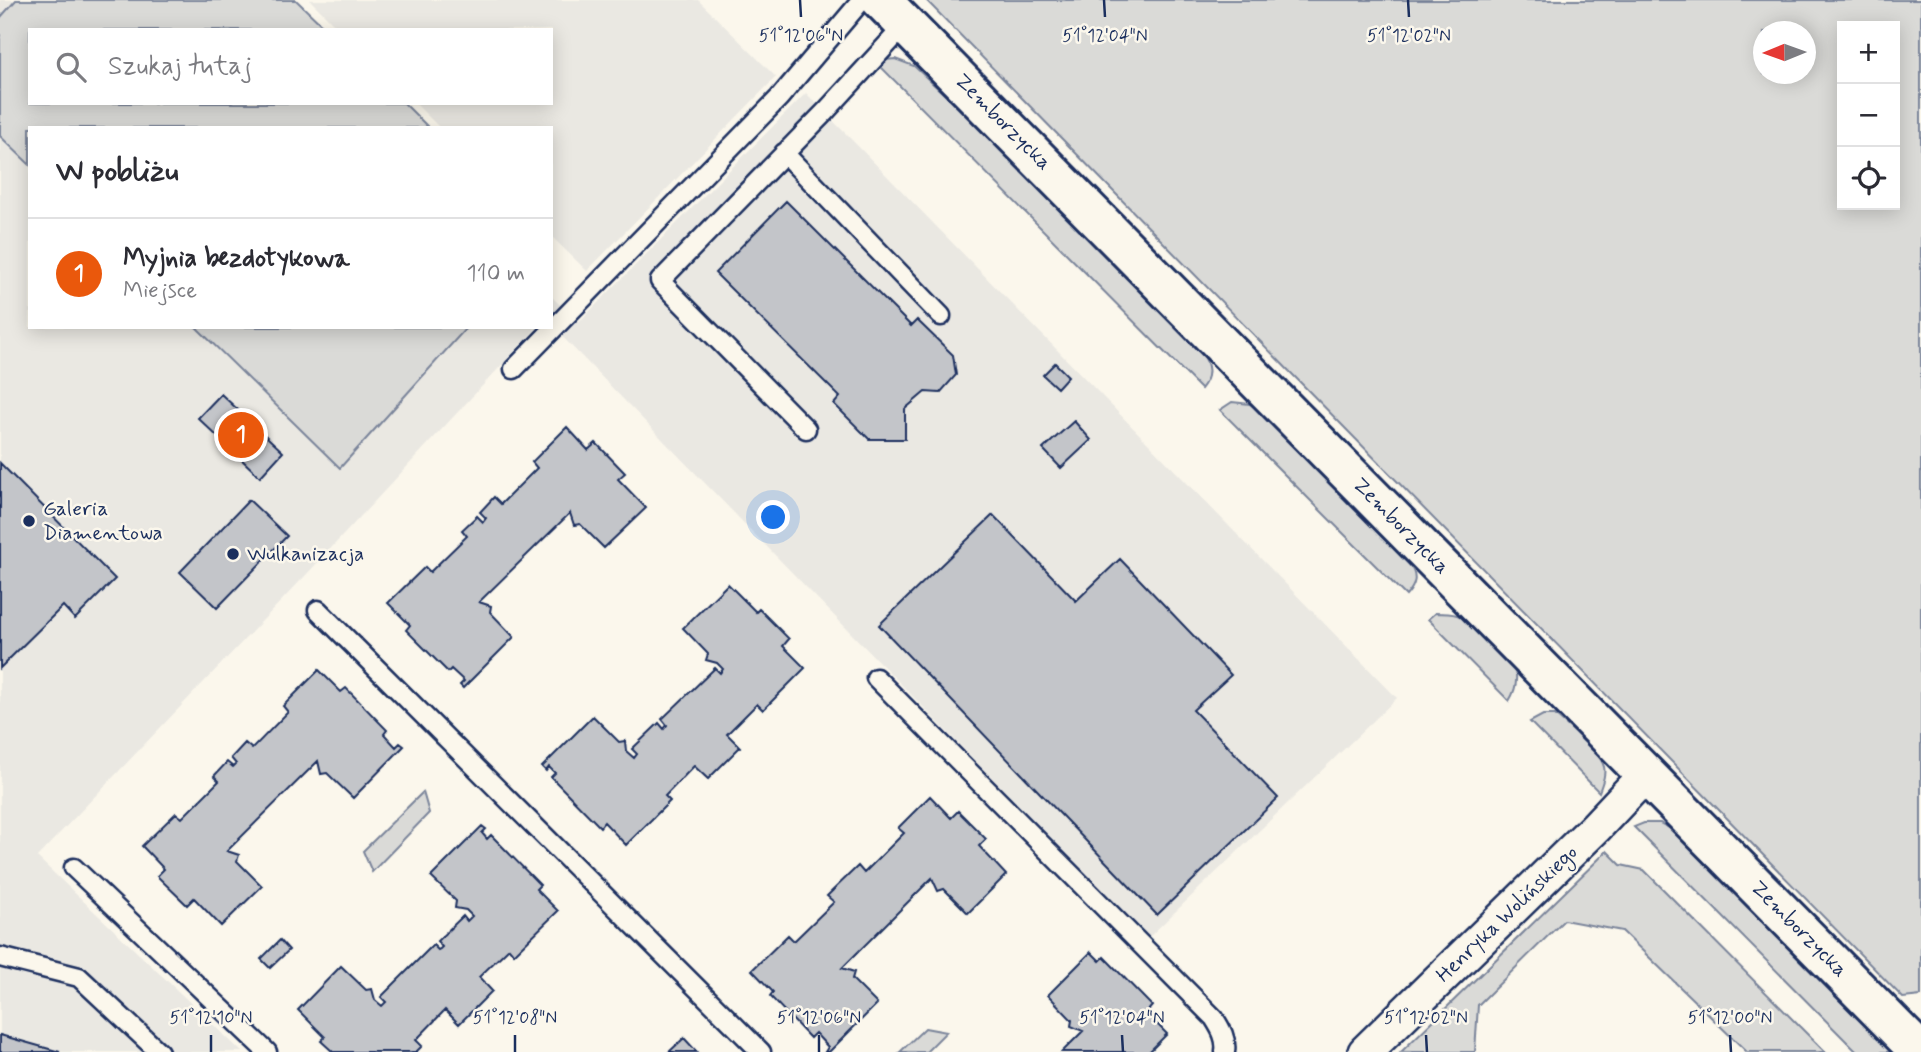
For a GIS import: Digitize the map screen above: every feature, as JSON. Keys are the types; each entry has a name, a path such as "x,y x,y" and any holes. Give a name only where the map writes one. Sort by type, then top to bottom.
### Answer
{"street":[{"name":"Zemborzycka","path":"894,12 1920,1052"},
{"name":"Henryka Wolińskiego","path":"1365,1052 1541,881 1646,774"}],"lane":[{"path":"514,369 779,98 862,0"},
{"path":"806,429 660,281 784,153 894,12"},
{"path":"784,153 941,316"},
{"path":"317,610 761,1052"},
{"path":"876,678 1214,1018 1223,1032 1225,1052"},
{"path":"74,868 267,1052"},
{"path":"0,957 79,977 159,1052"}],"shaded area":[{"path":"0,0 259,0 28,28 28,329 535,329 305,576 37,857 242,1052 0,1052"},
{"path":"16,0 296,0 325,28 28,28 28,105 406,105 427,126 28,126 28,163 0,136 0,18"},
{"path":"310,0 698,0 776,77 587,271 553,238 553,126 438,126 417,105 553,105 553,28 338,28"},
{"path":"926,0 1921,0 1921,996 1903,998"},
{"path":"895,59 914,66 988,135 1201,351 1208,370 1207,380 1201,389 877,63"},
{"path":"806,93 1397,698 1148,938 553,327 553,298 578,323"},
{"path":"198,329 465,329 340,468"},
{"path":"1232,402 1250,404 1260,411 1409,564 1415,580 1406,596 1220,410"},
{"path":"1435,613 1463,618 1499,651 1516,675 1515,689 1509,701 1428,619"},
{"path":"1543,715 1555,715 1600,758 1604,778 1599,792 1530,722"},
{"path":"423,792 429,813 372,872 363,851"},
{"path":"1644,823 1660,823 1675,831 1892,1052 1857,1052 1634,827"},
{"path":"1607,851 1621,865 1644,870 1825,1052 1747,1052 1622,931 1564,920 1478,1005 1475,1052 1401,1052"},
{"path":"925,1028 946,1032 926,1052 900,1052"}],"building":[{"path":"786,201 911,326 917,320 953,355 956,375 940,393 925,392 905,409 905,439 869,439 834,404 840,397 715,273"},
{"path":"1055,363 1068,376 1057,388 1043,375"},
{"path":"221,394 283,452 260,477 198,418"},
{"path":"1074,421 1091,440 1061,468 1043,449"},
{"path":"567,427 588,450 596,443 625,473 618,479 646,508 604,548 580,524 574,525 570,513 479,602 491,606 490,612 514,637 463,688 460,685 464,681 451,669 448,672 406,630 410,625 388,603 425,567 430,572 467,536 462,530 477,516 483,522 486,518 480,512 494,497 501,504 537,468 532,462"},
{"name":"Galeria Diamentowa","path":"0,463 115,579 75,619 63,606 0,668"},
{"name":"Wulkanizacja","path":"249,500 287,536 217,608 180,572"},
{"path":"993,515 1076,601 1120,559 1231,675 1193,710 1278,798 1157,915 879,625"},
{"path":"728,584 756,612 759,609 789,639 783,646 805,668 763,710 757,704 727,734 740,747 708,779 694,766 665,796 670,801 626,845 604,822 600,827 551,777 555,773 549,767 546,771 542,767 593,716 619,742 625,741 626,751 634,758 637,754 632,749 659,723 664,729 667,725 662,719 715,668 720,673 723,669 717,663 706,660 708,654 683,628"},
{"path":"319,670 341,692 346,688 387,730 384,734 396,747 400,743 404,746 353,798 327,773 321,774 318,761 227,851 239,855 237,861 262,886 221,926 194,898 187,905 157,876 164,869 142,846 176,813 182,818 219,781 214,776 227,762 233,767 236,764 231,758 245,743 252,749 288,712 283,706"},
{"path":"930,796 951,818 958,811 986,839 979,846 1006,875 968,913 944,889 938,891 932,878 842,968 854,972 852,979 877,1004 829,1052 825,1052 828,1047 815,1033 810,1038 770,996 773,992 752,970 788,935 794,941 834,902 827,896 858,866 864,873 904,833 898,828"},
{"path":"482,826 486,829 482,833 487,839 491,835 540,885 536,889 558,911 514,954 509,948 479,977 492,991 459,1024 445,1010 416,1040 422,1046 416,1052 333,1052 321,1041 325,1037 298,1010 341,966 366,990 372,989 375,1000 382,1006 386,1002 381,997 433,945 438,950 442,947 437,941 463,916 467,921 472,916 466,910 455,908 456,901 431,877"},
{"path":"280,940 289,950 270,968 261,959"},
{"path":"1091,952 1100,961 1104,957 1152,1006 1146,1013 1167,1034 1149,1052 1062,1052 1083,1031 1071,1026 1072,1020 1048,995"},
{"path":"0,1035 60,1052 0,1052"},
{"path":"684,1038 697,1052 669,1052"}],"place":[{"name":"Myjnia bezdotykowa","path":"241,435"},
{"name":"Galeria Diamentowa","path":"29,521"},
{"name":"Wulkanizacja","path":"233,554"}]}
